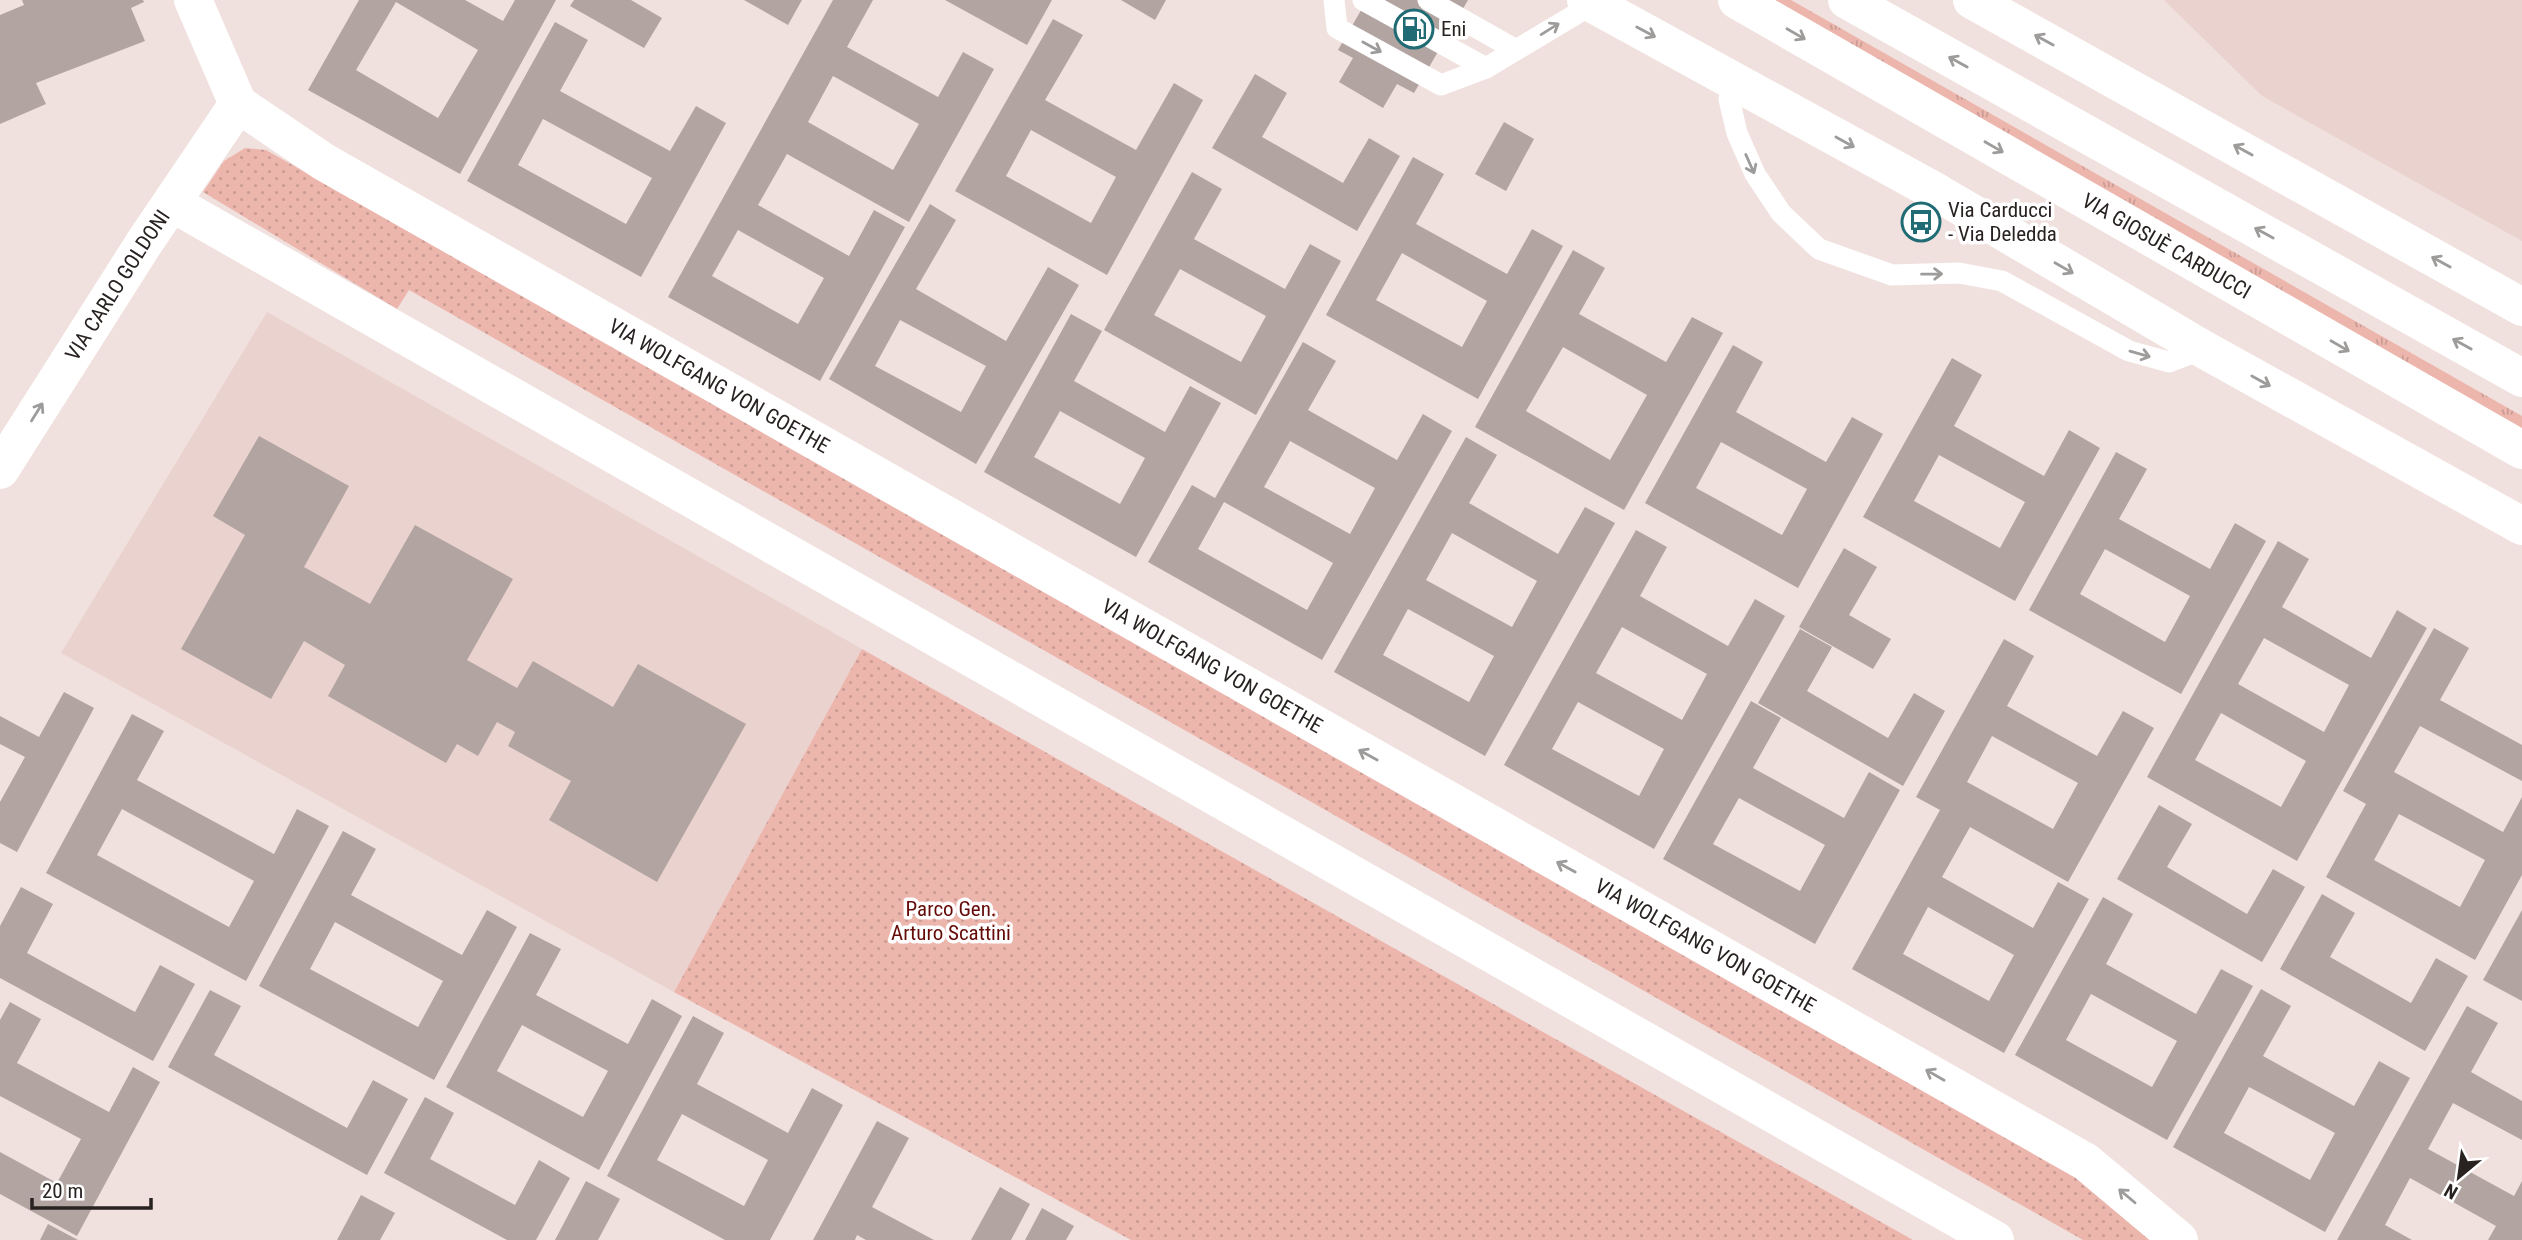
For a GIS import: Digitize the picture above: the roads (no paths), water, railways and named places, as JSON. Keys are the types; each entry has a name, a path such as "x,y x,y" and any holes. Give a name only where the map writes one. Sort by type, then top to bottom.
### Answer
{"street":[{"path":"193,0 238,104"},
{"name":"VIA GIOSUÈ CARDUCCI","path":"1737,0 2522,450"},
{"path":"1847,0 2522,378"},
{"path":"1972,0 2522,307"},
{"path":"1589,2 1938,194 2203,349 2522,526"},
{"name":"VIA CARLO GOLDONI","path":"0,470 144,243 238,104"},
{"name":"VIA WOLFGANG VON GOETHE","path":"238,104 324,162 2086,1162 2179,1240"},
{"path":"172,203 1995,1240"}],"lane":[{"path":"1334,0 1337,28 1441,85 1486,68 1589,2"},
{"path":"1363,0 1486,68"},
{"path":"1428,0 1516,50"},
{"path":"1729,99 1737,133 1755,174 1781,213 1819,249 1892,275 1959,273 2002,281 2129,351 2169,362 2203,349"}],"place":[{"name":"Eni","path":"1414,29"},
{"name":"Via Carducci - Via Deledda","path":"1921,222"}],"park label":[{"name":"Parco Gen. Arturo Scattini","path":"951,921"}]}
